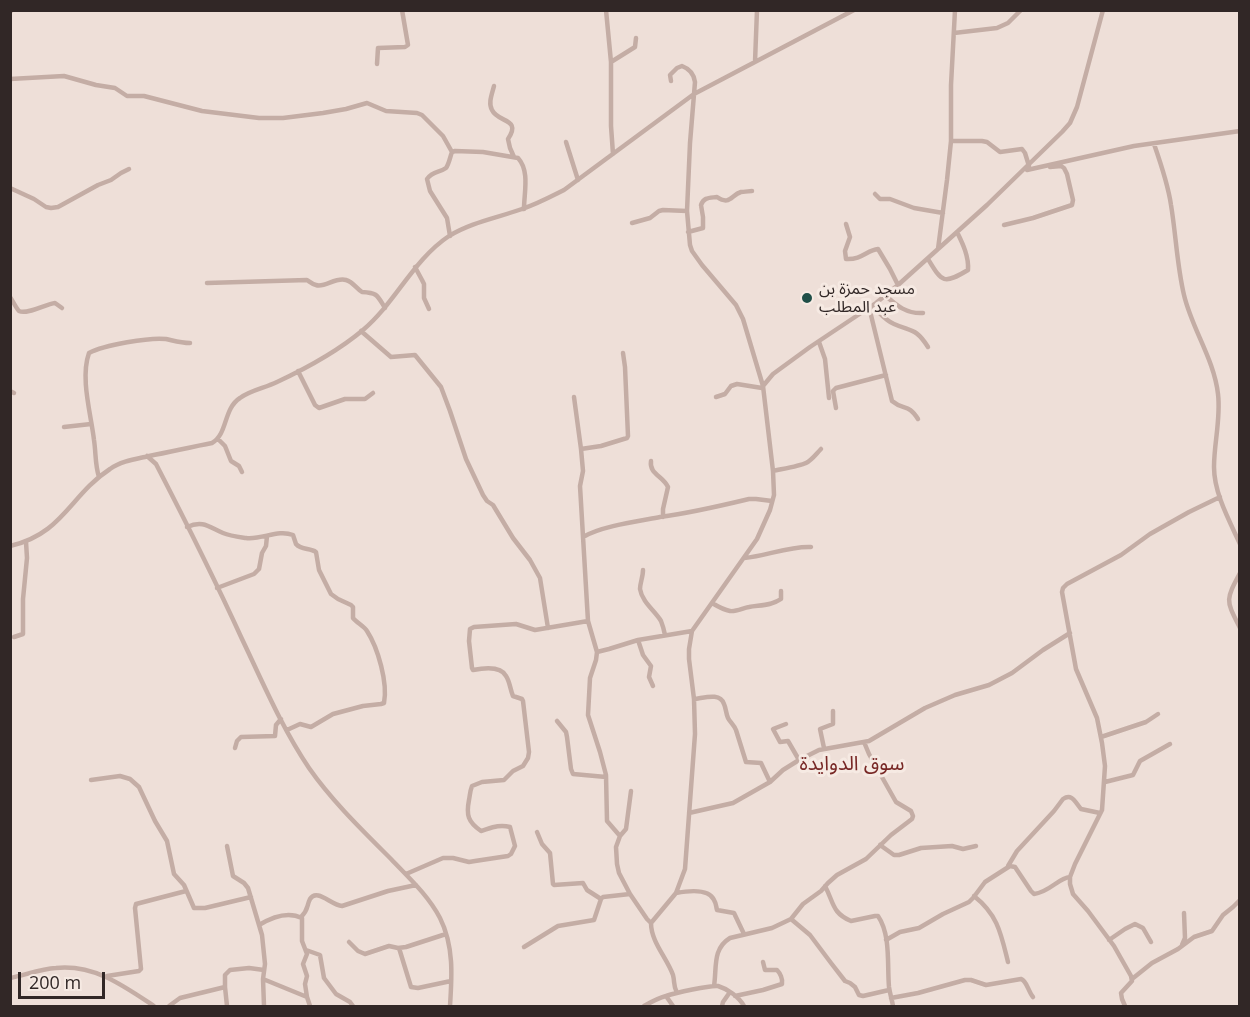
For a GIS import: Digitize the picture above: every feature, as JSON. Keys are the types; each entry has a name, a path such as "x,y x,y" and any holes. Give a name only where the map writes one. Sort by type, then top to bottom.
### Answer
{"street":[{"path":"376,64 378,48 408,45 402,10"},
{"path":"606,10 611,62 613,154"},
{"path":"755,62 758,10"},
{"path":"10,546 26,542 57,523 92,483 111,468 123,462 212,443 218,439 230,407 235,401 337,350 385,308 405,284 415,267 431,250 450,236 479,222 544,201 564,190 694,94 854,10"},
{"path":"938,249 951,141 955,10"},
{"path":"954,33 997,28 1008,23 1021,10"},
{"path":"763,387 770,377 886,296 1054,141 1070,123 1077,107 1103,10"},
{"path":"611,62 635,47 636,38"},
{"path":"651,923 676,893 685,869 695,734 689,659 692,631 744,558 765,524 774,488 763,387 740,312 696,257 690,245 687,211 694,78 686,68 681,66 670,75 671,81"},
{"path":"10,79 64,76 115,88 128,96 144,96 202,111 270,119 323,113 367,104 386,111 422,115 443,136 452,152 446,168 428,176 427,182 447,218 450,236"},
{"path":"494,86 491,96 492,110 495,115 510,123 512,131 508,141 514,157"},
{"path":"1023,171 1119,149 1239,131"},
{"path":"951,141 987,142 1000,153 1022,150 1029,166"},
{"path":"566,142 578,180"},
{"path":"1154,144 1170,195 1184,296 1217,388 1214,469 1220,497 1239,544"},
{"path":"452,152 483,152 518,158 523,164 525,177 524,208"},
{"path":"1005,225 1072,205 1068,174 1061,166 1047,167 1046,165"},
{"path":"10,188 46,207 55,208 129,169"},
{"path":"700,205 706,198 717,197 727,201 738,193 752,191"},
{"path":"875,194 880,199 890,199 914,208 943,213"},
{"path":"688,204 700,205"},
{"path":"688,232 703,228 704,217 700,205"},
{"path":"633,223 650,218 663,210 687,211"},
{"path":"846,224 850,237 845,251 846,259 864,256 878,249 898,285"},
{"path":"928,259 940,278 951,279 966,271 969,267 967,257 957,232"},
{"path":"415,267 424,284 424,298 429,309"},
{"path":"207,283 307,280 318,286 343,279 351,282 362,292 373,292 385,308"},
{"path":"886,296 907,311 923,314"},
{"path":"10,297 18,310 22,312 55,303 62,308"},
{"path":"871,306 889,321 919,334 928,347"},
{"path":"871,306 892,401 912,410 918,419"},
{"path":"361,331 391,357 416,355 441,387 466,459 483,495 498,512 540,578 548,628"},
{"path":"99,477 89,413 86,374 89,353 136,341 166,339 190,343"},
{"path":"819,342 825,359 829,398"},
{"path":"581,449 619,442 628,436 623,353"},
{"path":"298,371 315,405 319,408 345,399 365,399 373,393"},
{"path":"836,408 833,391 836,388 886,375"},
{"path":"717,397 725,394 731,386 736,384 763,387"},
{"path":"574,397 584,471 580,486 588,621 597,652 590,678 588,715 606,777 607,821 620,836"},
{"path":"64,427 91,424"},
{"path":"218,439 225,446 231,462 239,466 242,472"},
{"path":"773,471 805,464 812,460 820,449"},
{"path":"156,464 159,454"},
{"path":"147,456 156,464 280,719 309,767 335,800 406,874 434,908 446,934 451,955 450,1006"},
{"path":"651,460 650,465 655,474 666,482 668,487 663,517"},
{"path":"1132,979 1119,954 1071,890 1070,877 1103,804 1105,766 1101,737 1091,703 1077,674 1062,592 1067,584 1121,555 1150,534 1220,497"},
{"path":"583,537 632,522 749,499 772,501"},
{"path":"187,527 201,523 231,536 248,538 282,533 293,535 297,544 302,548 310,548 316,552 319,570 331,594 351,605 353,618 366,629 373,641 382,673 384,703 333,714 311,727 300,724 286,730"},
{"path":"217,588 254,574 259,569 267,536"},
{"path":"14,637 23,634 26,542"},
{"path":"744,558 811,547"},
{"path":"643,570 641,591 651,610 662,623 665,635"},
{"path":"1239,573 1229,593 1228,601 1239,628"},
{"path":"712,603 730,611 762,606 776,603 781,599 781,591"},
{"path":"406,874 443,858 469,862 508,856 514,851 510,827 494,826 483,831 479,830 467,810 472,786 482,782 504,780 526,762 529,742 524,704 522,699 513,696 505,673 501,670 473,670 469,630 474,627 516,624 535,630 588,621"},
{"path":"597,652 638,640 692,631"},
{"path":"689,813 733,803 770,782 799,760 824,748 864,742 943,699 989,685 1012,673 1070,633"},
{"path":"638,640 651,666 652,686"},
{"path":"694,699 714,696 723,701 746,762 761,763 770,782"},
{"path":"824,748 820,729 833,724 833,711"},
{"path":"1101,737 1146,722 1158,714"},
{"path":"235,748 240,737 275,736 276,725 280,719"},
{"path":"557,722 566,732 571,773 606,777"},
{"path":"786,724 773,729 780,742 788,741 799,760"},
{"path":"714,986 720,945 730,938 772,928 790,919 803,904 837,875 866,859 913,816 908,808 897,802 864,742"},
{"path":"1105,782 1133,775 1140,761 1170,744"},
{"path":"91,780 120,776 136,783 167,841 173,871 184,885 192,905 197,909 251,897"},
{"path":"631,791 626,829 620,836 616,847 619,873 630,894 651,923 653,934 673,975 673,985 677,993"},
{"path":"886,940 900,932 920,928 969,902 989,879 1008,867 1017,851 1063,799 1073,798 1081,809 1100,813"},
{"path":"537,832 542,844 550,853 553,884 583,883 586,890 601,899"},
{"path":"880,845 896,855 921,848 952,846 963,849 976,846"},
{"path":"227,846 233,876 248,888 259,925 264,951 264,1006"},
{"path":"1008,867 1015,867 1034,894 1050,889 1064,878 1070,877"},
{"path":"259,925 277,916 301,917 307,911 312,896 321,896 339,906 416,885"},
{"path":"825,886 835,909 848,920 878,916 886,940 893,1006"},
{"path":"106,976 141,969 136,904 186,891"},
{"path":"676,893 686,891 710,895 718,911 734,913 744,934"},
{"path":"524,947 558,926 594,920 603,897 630,894"},
{"path":"974,896 992,913 1008,962"},
{"path":"1125,1006 1121,993 1132,979 1152,963 1194,937 1212,931 1223,915 1239,900"},
{"path":"1180,947 1185,938 1184,913"},
{"path":"301,917 302,941 307,957 303,966 307,976 305,984 310,1006"},
{"path":"790,919 810,935 845,981 855,987 859,995 890,990"},
{"path":"1109,940 1136,924 1143,928 1151,942"},
{"path":"349,942 364,954 389,946 399,948 415,945 446,934"},
{"path":"399,948 411,987 418,988 452,981"},
{"path":"306,950 320,955 324,978 336,994 353,1006"},
{"path":"735,996 782,984 778,971 765,970 763,962"},
{"path":"10,978 46,969 79,968 106,976 154,1006"},
{"path":"227,1006 225,975 230,970 249,968 264,970"},
{"path":"263,979 307,997"},
{"path":"891,998 965,980 986,985 1021,979 1026,982 1033,997"},
{"path":"666,996 673,985"},
{"path":"644,1006 666,996 714,986 730,992 744,1006"},
{"path":"169,1006 180,998 225,987"},
{"path":"722,1006 730,992"},
{"path":"666,996 673,1006"}],"place":[{"name":"مسجد حمزة بن عبد المطلب","path":"807,298"}],"district":[{"name":"سوق الدوايدة","path":"852,764"}]}
